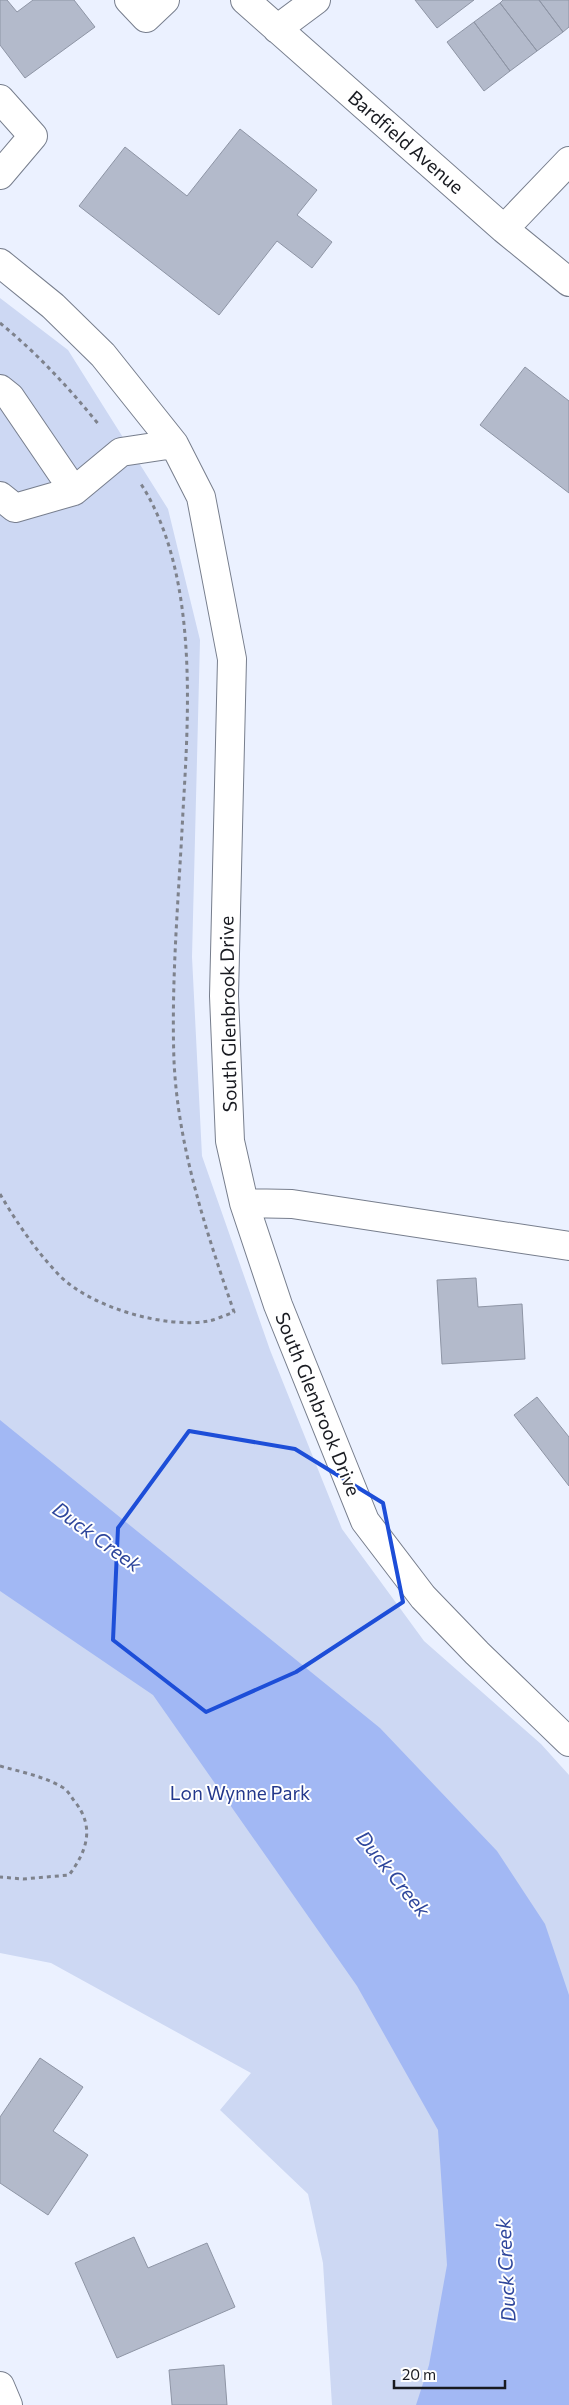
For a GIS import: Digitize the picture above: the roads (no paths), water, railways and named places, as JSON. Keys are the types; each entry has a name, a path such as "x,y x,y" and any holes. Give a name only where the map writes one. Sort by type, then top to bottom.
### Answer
{"street":[{"path":"129,0 146,18 165,0"},
{"name":"Bardfield Avenue","path":"245,0 504,229 569,282"},
{"path":"277,29 316,0"},
{"path":"0,99 33,136 0,175"},
{"path":"504,229 569,161"},
{"name":"South Glenbrook Drive","path":"0,262 53,306 103,355 174,444 202,497 232,658 224,996 230,1141 244,1203 278,1305 365,1521 423,1596 477,1653 569,1742"},
{"path":"0,389 10,397 74,491"},
{"path":"0,496 15,508 74,491 121,452 174,444"},
{"path":"244,1203 292,1204 569,1246"},
{"path":"0,2386 8,2405"}],"water":[{"name":"Duck Creek","path":"0,1420 380,1728 497,1851 545,1924 569,1995 569,2405 416,2405 429,2365 447,2265 438,2130 357,1986 153,1695 0,1591"}],"park label":[{"name":"Lon Wynne Park","path":"240,1793"}]}
